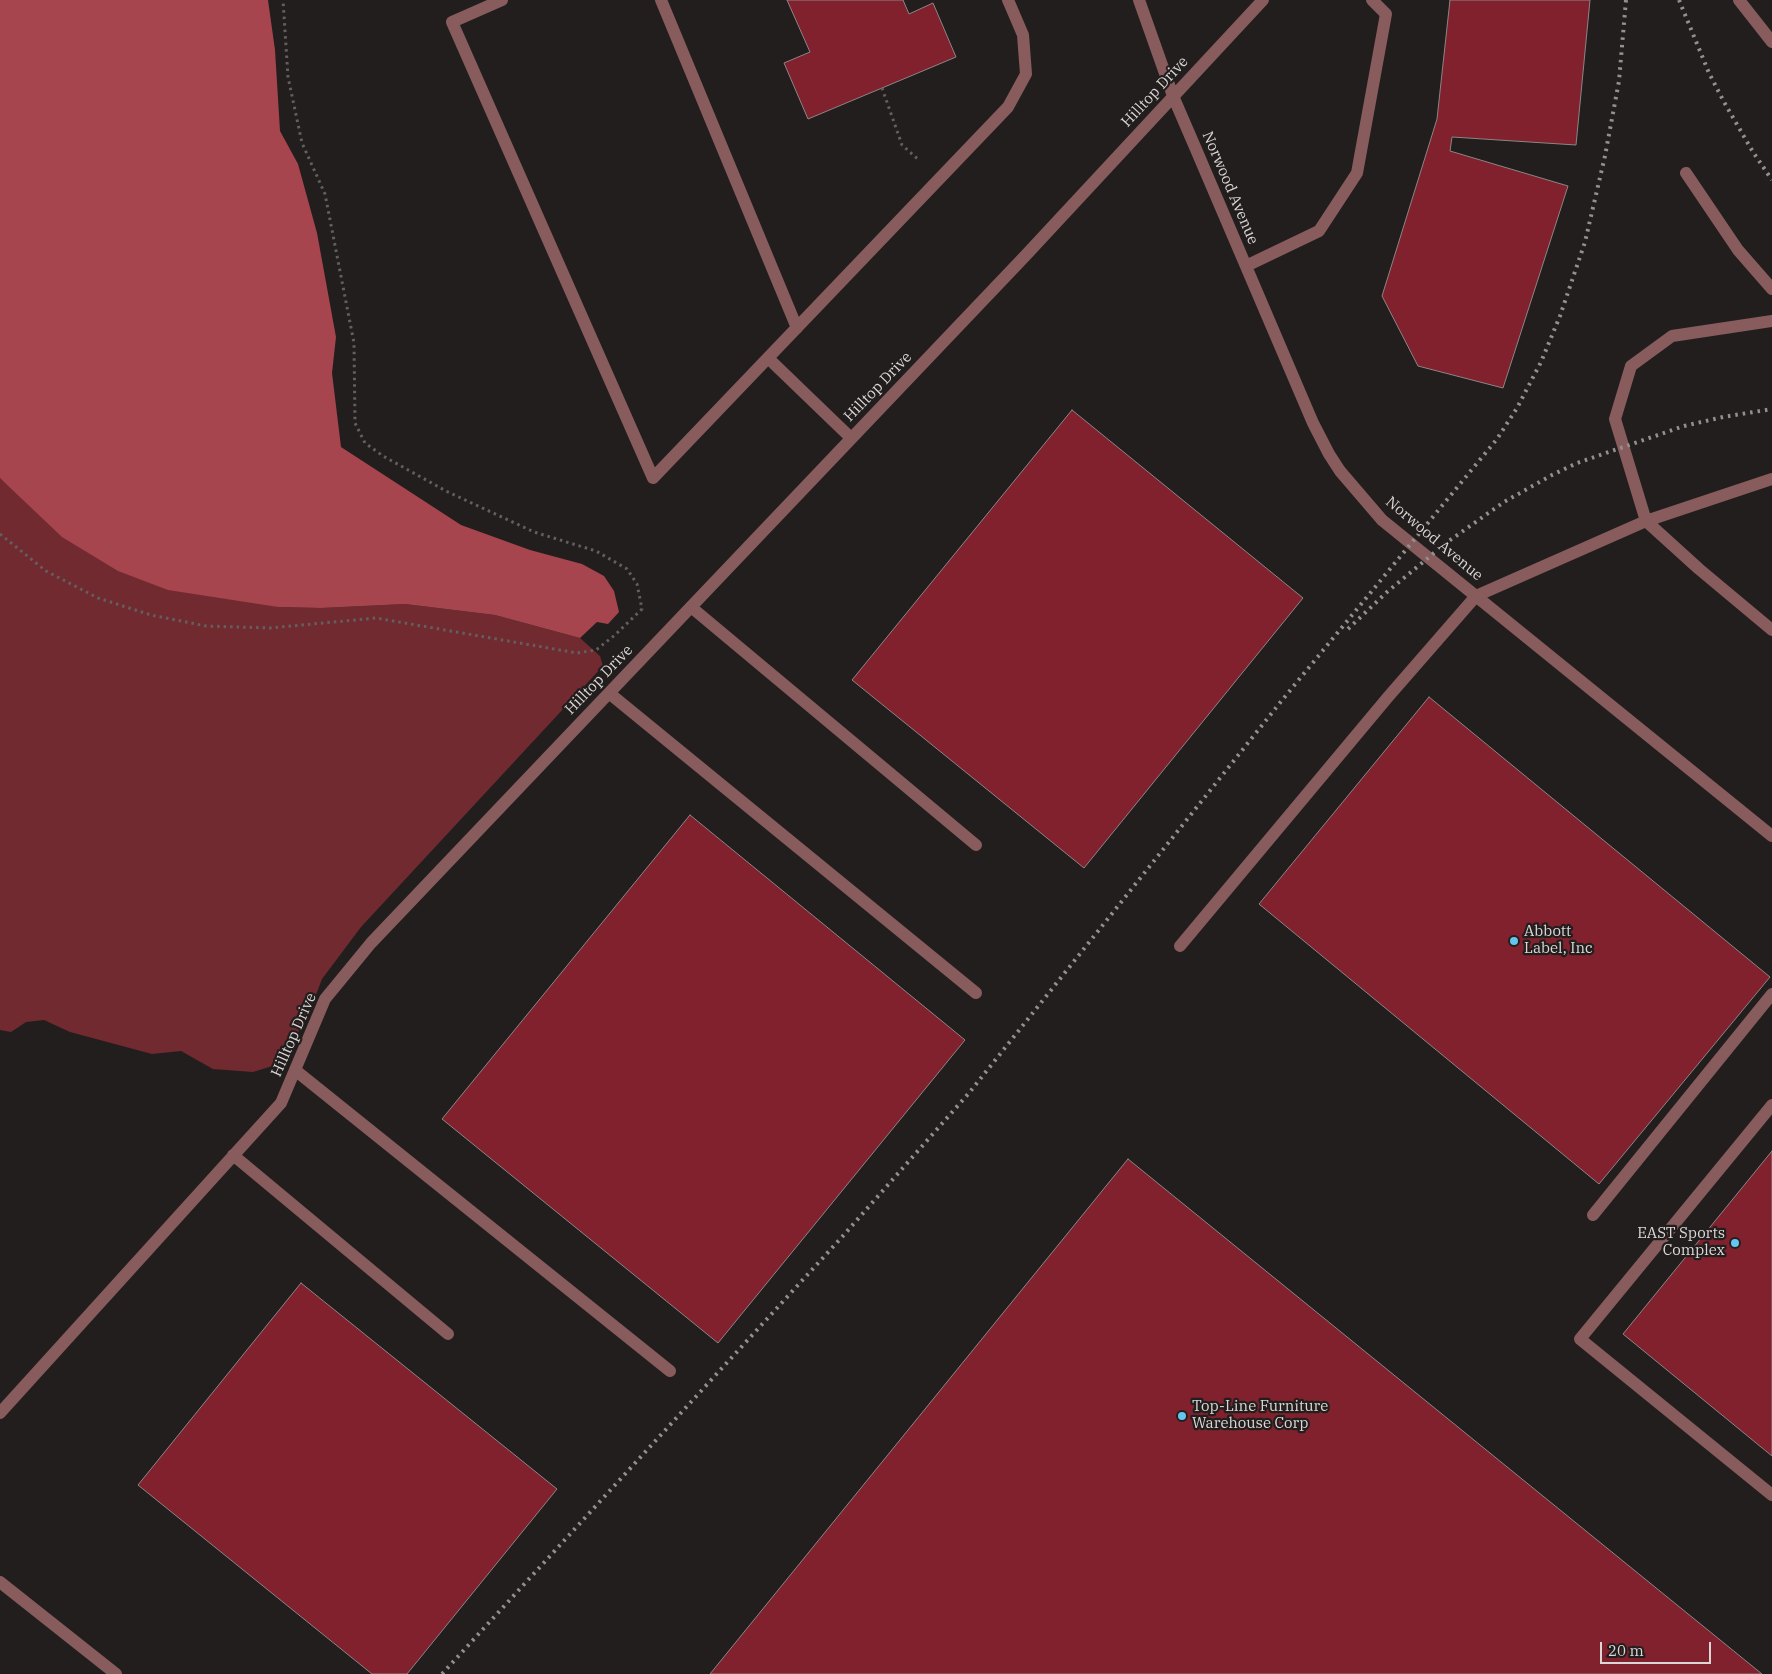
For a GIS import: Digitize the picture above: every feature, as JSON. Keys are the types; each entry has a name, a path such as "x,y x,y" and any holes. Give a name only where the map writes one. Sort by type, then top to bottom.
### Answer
{"street":[{"path":"502,0 452,22 653,478 1008,107 1026,74 1023,34 1008,0"},
{"path":"661,0 797,328"},
{"name":"Norwood Avenue","path":"1138,0 1173,96 1313,423 1340,471 1382,520 1772,836"},
{"name":"Hilltop Drive","path":"0,1413 281,1103 325,999 371,943 1026,255 1263,0"},
{"path":"1246,266 1319,231 1357,173 1386,14 1372,0"},
{"path":"1739,0 1772,42"},
{"path":"1686,173 1738,250 1772,289"},
{"path":"1772,321 1672,336 1631,366 1615,419 1646,521 1699,569 1772,630"},
{"path":"768,358 851,438"},
{"path":"1180,946 1388,697 1476,596 1646,521 1772,479"},
{"path":"691,607 976,846"},
{"path":"609,693 976,993"},
{"path":"1592,1216 1772,994"},
{"path":"295,1070 670,1371"},
{"path":"1772,1105 1580,1339 1772,1495"},
{"path":"233,1155 448,1334"},
{"path":"0,1582 116,1674"}],"path":[{"path":"0,534 46,571 98,598 151,615 206,626 270,628 376,618 577,653 596,650 642,609 637,584 628,569 596,551 534,532 446,491 383,456 365,443 355,424 354,343 325,194 302,143 288,77 283,0"},
{"path":"882,88 902,145 939,179"}],"shaded area":[{"path":"0,0 268,0 275,50 280,131 298,164 317,233 336,337 332,373 341,447 461,525 530,550 582,564 604,576 614,591 619,612 608,624 597,622 580,638 495,615 405,604 321,608 278,607 168,590 118,571 62,537 0,478"},
{"path":"0,478 278,607 321,608 405,604 495,615 580,638 600,656 603,666 361,927 322,979 309,1013 282,1063 253,1072 213,1069 181,1051 152,1054 70,1032 44,1020 26,1022 11,1032 0,1030"}],"building":[{"path":"787,0 903,0 909,14 933,3 956,57 808,119 784,63 810,52"},
{"path":"1450,0 1590,0 1576,145 1452,137 1450,151 1568,186 1503,388 1418,366 1382,296 1437,119"},
{"path":"1072,410 1303,598 1084,868 852,680"},
{"name":"Abbott Label, Inc","path":"1429,697 1770,977 1599,1184 1259,904"},
{"path":"690,815 965,1040 718,1343 442,1119"},
{"name":"EAST Sports Complex","path":"1772,1151 1772,1456 1623,1334"},
{"name":"Top-Line Furniture Warehouse Corp","path":"1128,1159 1762,1674 710,1674"},
{"path":"301,1283 557,1489 407,1674 372,1674 138,1485"}],"railway":[{"path":"442,1674 842,1237 969,1093 1283,699 1497,439 1517,408 1541,362 1560,316 1585,242 1605,156 1619,81 1626,0"},
{"path":"1679,0 1709,73 1753,152 1772,180"},
{"path":"1348,629 1387,592 1446,543 1504,502 1552,475 1577,463 1684,426 1772,409"}],"place":[{"name":"Abbott Label, Inc","path":"1514,941"},
{"name":"EAST Sports Complex","path":"1735,1243"},
{"name":"Top-Line Furniture Warehouse Corp","path":"1182,1416"}]}
